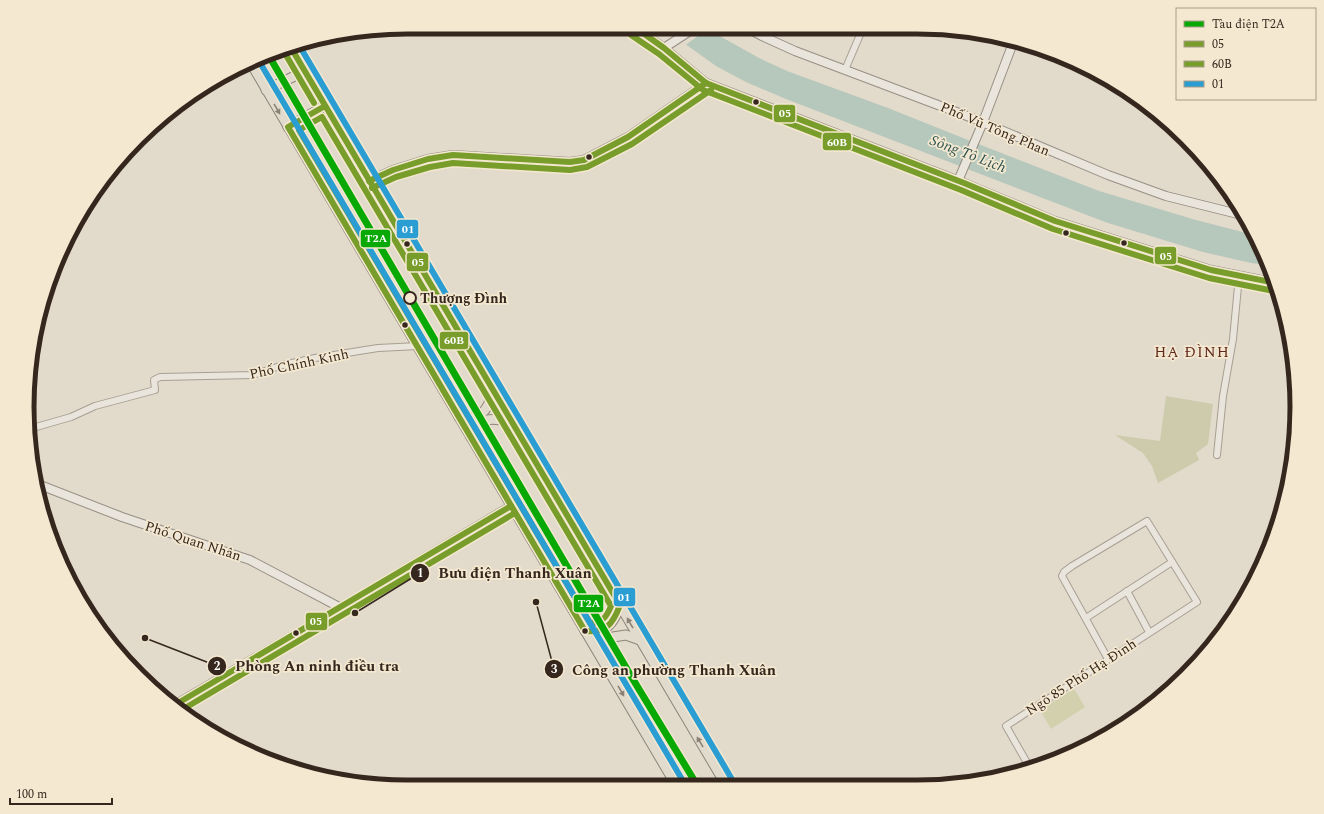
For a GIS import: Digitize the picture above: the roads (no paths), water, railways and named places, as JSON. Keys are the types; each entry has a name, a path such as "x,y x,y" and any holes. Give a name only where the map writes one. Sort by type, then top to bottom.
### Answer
{"main road":[{"path":"645,34 706,83 959,177 1055,221 1211,270 1268,282"},
{"path":"664,48 685,34"},
{"name":"Phố Vũ Tông Phan","path":"758,34 795,51 983,122 1108,176 1166,196 1235,213"},
{"path":"959,177 983,122 1012,46"},
{"path":"294,52 723,780"},
{"path":"253,67 673,780"},
{"path":"266,90 305,71"},
{"path":"370,181 394,170 428,159 453,155 570,162 584,160 628,137 706,83"},
{"path":"288,127 325,106"},
{"path":"459,417 474,418 486,410 494,392"},
{"path":"471,437 478,425 490,419 499,419 512,424"},
{"name":"Phố Quan Nhân","path":"43,486 122,517 250,560 341,608"},
{"path":"179,702 512,506"},
{"path":"585,631 598,632 609,626 615,619 620,605"},
{"path":"602,659 604,645 613,636 626,636 640,640"}],"street":[{"path":"845,70 860,34"},
{"path":"1217,455 1223,396 1234,339 1239,276"},
{"name":"Phố Chính Kinh","path":"35,428 71,417 96,406 155,390 154,380 160,377 253,375 283,365 315,358 378,348 418,346"},
{"path":"1086,618 1172,562 1147,521 1072,566 1064,572 1062,576 1108,659"},
{"name":"Ngõ 85 Phố Hạ Đình","path":"1027,763 1006,726 1197,602 1172,562"},
{"path":"1127,591 1149,632"}],"water":[{"name":"Sông Tô Lịch","path":"671,34 716,34 759,58 787,71 888,108 1099,191 1196,220 1247,233 1262,264 1203,252 1105,222 786,99 746,82 716,66"}],"metro line":[{"name":"T2A","path":"271,60 631,676 694,780"}],"place":[{"name":"Thượng Đình","path":"410,298"},
{"name":"Công an phường Thanh Xuân","path":"536,602"},
{"name":"Bưu điện Thanh Xuân","path":"355,613"},
{"name":"Phòng An ninh điều tra","path":"145,638"}],"district":[{"name":"HẠ ĐÌNH","path":"1192,352"}]}
